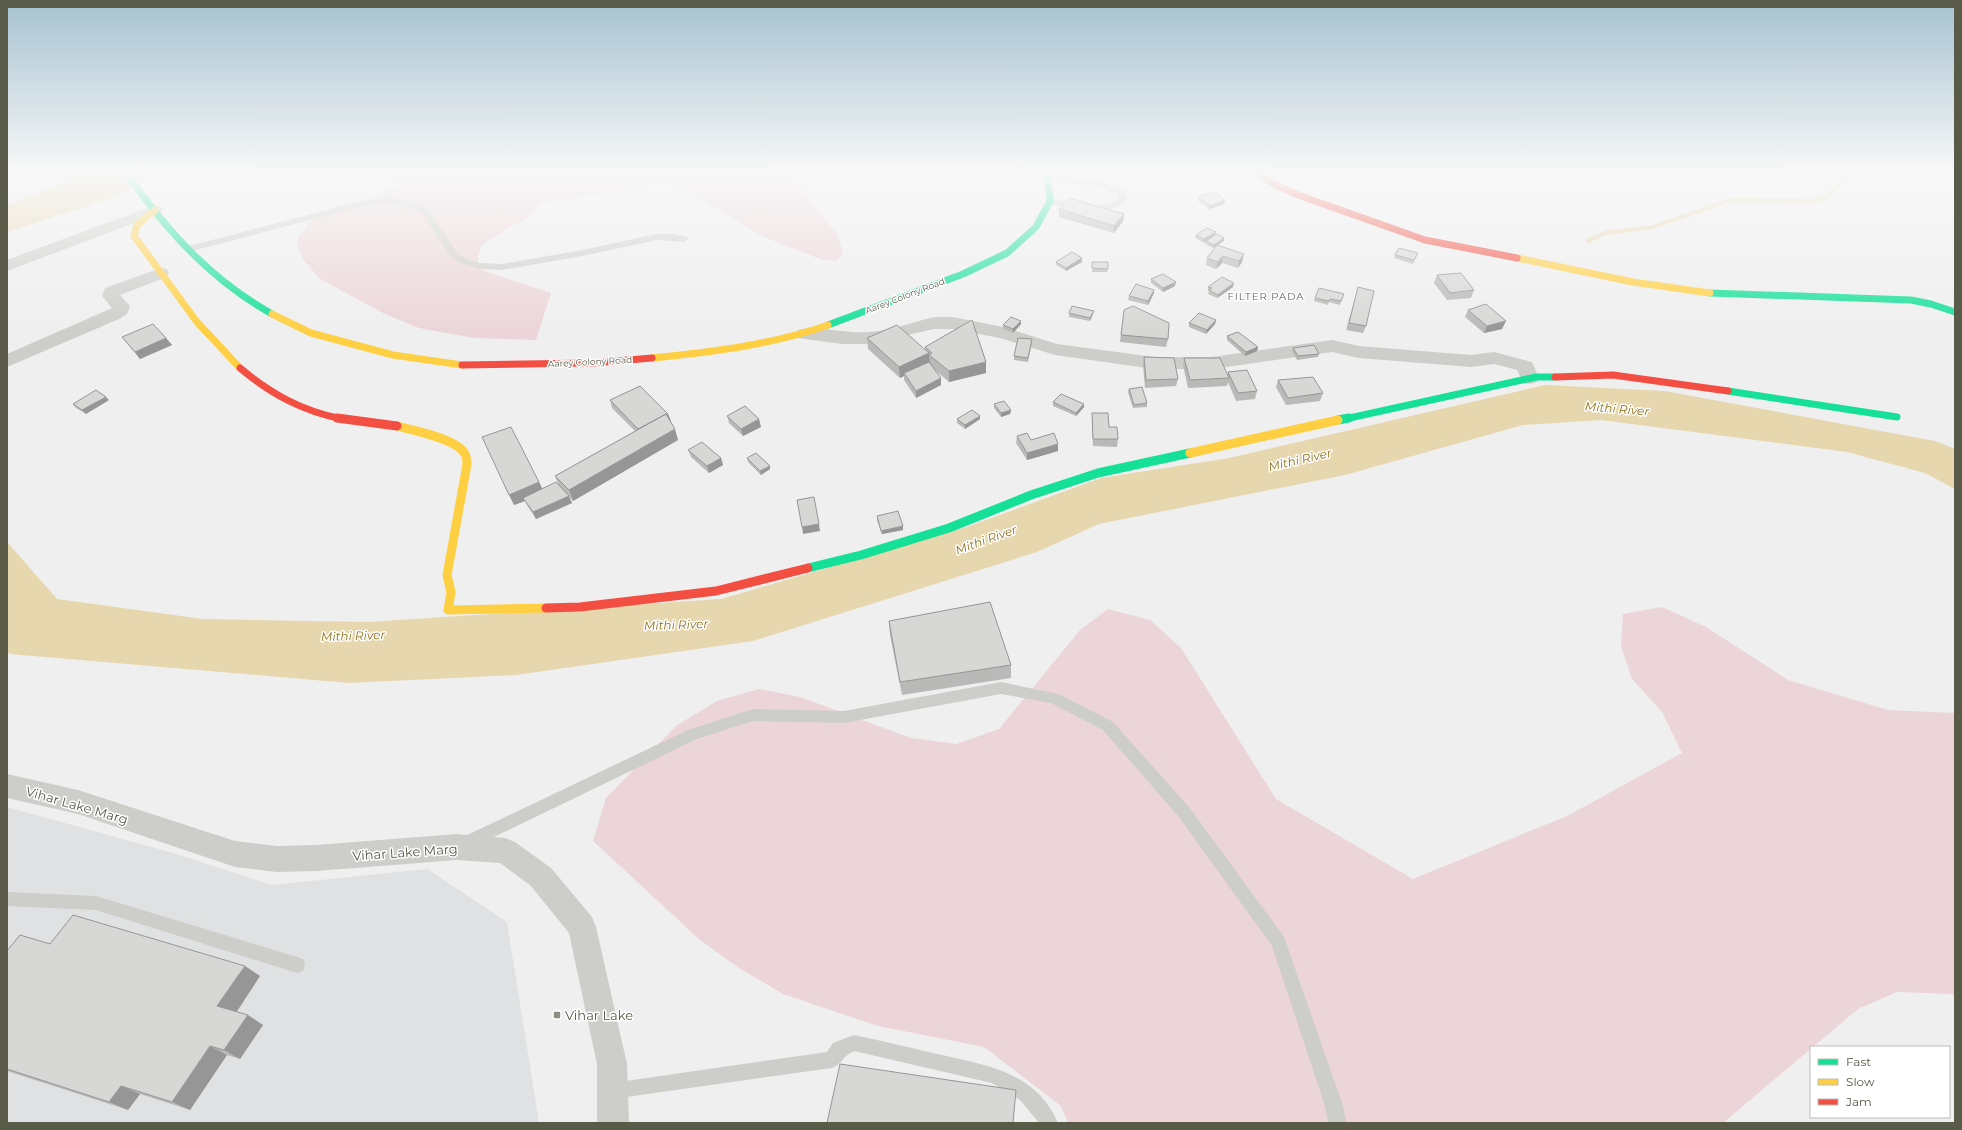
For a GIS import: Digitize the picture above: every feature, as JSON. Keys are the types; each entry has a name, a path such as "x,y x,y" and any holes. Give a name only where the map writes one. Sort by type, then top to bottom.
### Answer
{"street":[{"path":"7,266 111,227"},
{"path":"137,227 134,236 196,322 239,368 278,396 311,412 405,426 442,439 462,450 467,459 447,575 451,592 448,610 580,607 716,591 861,555 942,531 1031,495 1098,473 1530,378 1613,375 1818,404 1897,417"},
{"name":"Aarey Colony Road","path":"169,227 198,262 248,302 311,333 393,355 470,366 593,363 696,354 804,334 963,274 1007,253 1036,227"},
{"path":"1383,227 1425,240 1470,250 1633,282 1714,294 1911,300 1931,304 1955,312"},
{"path":"7,361 114,315 121,310 121,306 111,296 111,292 161,273"},
{"path":"804,334 842,338 869,338 934,323 953,323 1003,333 1055,349 1109,358 1154,363 1212,363 1332,346 1359,352 1471,361 1494,358 1525,366 1530,378"},
{"name":"Vihar Lake Marg","path":"7,786 78,802 235,854 277,859 316,858 457,847 505,852 542,877 582,927 612,1064 612,1123"}],"lane":[{"path":"188,249 273,227"},
{"path":"435,227 454,255 465,262 480,266 502,267 582,253 657,237 673,236 684,239"},
{"path":"457,847 693,734 753,715 844,717 1001,688 1053,698 1108,726 1184,812 1278,942 1334,1106 1337,1123"},
{"path":"7,898 96,903 297,965"},
{"path":"612,1091 832,1060 840,1049 854,1043 994,1075 1012,1083 1028,1094 1041,1108 1049,1123"}],"shaded area":[{"path":"306,227 511,227 489,240 481,247 478,256 478,264 484,271 551,293 536,340 474,338 419,328 385,314 320,279 303,259 297,244 298,237"},
{"path":"746,227 831,227 838,236 843,253 837,261 823,260 759,235"},
{"path":"1662,607 1706,627 1788,680 1888,710 1955,713 1955,996 1950,994 1897,992 1858,1009 1814,1046 1810,1046 1810,1050 1723,1123 1068,1123 1061,1106 984,1047 878,1026 783,994 739,968 700,940 593,841 606,798 676,726 717,701 759,689 800,697 911,738 956,744 999,729 1080,630 1108,609 1150,620 1181,648 1276,799 1413,879 1567,816 1682,753 1662,712 1632,679 1621,646 1623,614"},
{"path":"7,807 173,853 272,885 427,869 507,922 539,1123 7,1123"}],"water":[{"path":"7,227 23,227 7,232"},
{"name":"Mithi River","path":"1545,385 1665,391 1935,441 1955,449 1955,489 1925,473 1847,452 1601,420 1523,425 1345,475 1099,524 1037,552 753,641 516,675 349,683 10,654 7,652 7,542 57,599 203,619 368,622 721,599 964,528 1101,478 1229,458"}],"building":[{"path":"1207,228 1216,232 1204,239 1196,235"},
{"path":"1217,234 1224,238 1214,245 1206,241"},
{"path":"1217,245 1244,254 1239,261 1223,256 1218,262 1207,258"},
{"path":"1399,248 1418,253 1414,260 1395,255"},
{"path":"1072,252 1082,258 1066,268 1056,262"},
{"path":"1092,262 1108,262 1108,269 1092,268"},
{"path":"1461,273 1474,290 1450,293 1437,275"},
{"path":"1163,274 1176,282 1163,288 1151,279"},
{"path":"1222,277 1234,283 1218,295 1209,290 1212,288 1208,287"},
{"path":"1136,284 1154,290 1148,301 1129,296"},
{"path":"1358,287 1374,291 1366,326 1349,323"},
{"path":"1319,288 1344,294 1341,301 1330,299 1329,301 1315,298"},
{"path":"1486,304 1506,321 1487,326 1468,310"},
{"path":"1072,306 1094,311 1090,318 1069,313"},
{"path":"1133,306 1169,323 1168,339 1121,335 1124,310"},
{"path":"1199,313 1216,320 1207,330 1189,323"},
{"path":"1011,317 1021,321 1013,329 1003,325"},
{"path":"972,320 986,362 949,371 929,355 932,353 925,347"},
{"path":"153,324 166,338 135,352 122,337"},
{"path":"897,325 929,353 899,367 867,338"},
{"path":"1238,332 1258,347 1246,352 1227,336"},
{"path":"1018,338 1032,339 1028,358 1014,356"},
{"path":"1314,345 1319,354 1298,356 1293,348"},
{"path":"1144,357 1174,358 1178,379 1146,380"},
{"path":"1184,358 1220,358 1229,378 1190,380"},
{"path":"929,362 941,378 916,391 904,373"},
{"path":"1247,370 1257,391 1238,393 1228,372"},
{"path":"1313,377 1323,393 1288,398 1278,380"},
{"path":"640,386 668,414 638,429 610,400"},
{"path":"1142,387 1147,403 1134,405 1129,389"},
{"path":"96,390 106,397 82,410 73,404"},
{"path":"1061,394 1084,404 1076,413 1053,402"},
{"path":"1004,401 1011,410 1001,413 994,404"},
{"path":"745,406 759,419 741,429 727,416"},
{"path":"972,410 980,416 965,425 957,419"},
{"path":"1092,413 1108,413 1109,427 1117,427 1118,439 1093,439"},
{"path":"666,414 675,429 569,490 555,476"},
{"path":"511,427 539,482 509,495 482,437"},
{"path":"1027,433 1031,440 1054,433 1058,444 1027,453 1017,436"},
{"path":"702,442 721,458 707,466 688,450"},
{"path":"756,453 770,466 760,471 747,458"},
{"path":"556,482 569,496 533,512 523,498"},
{"path":"814,497 819,524 802,527 797,500"},
{"path":"898,511 903,526 881,531 877,516"},
{"path":"990,602 1011,665 900,682 889,621"},
{"path":"73,915 245,966 217,1006 248,1015 224,1050 210,1046 172,1102 121,1086 109,1102 7,1069 7,951 20,935 50,944"},
{"path":"840,1064 1016,1090 1013,1123 827,1123"}],"waterway":[{"path":"1588,241 1605,233 1654,227"}],"traffic: fast":[{"path":"167,227 210,271 250,302 272,314"},
{"path":"828,325 963,274 1007,253 1036,227"},
{"path":"1710,293 1911,300 1931,304 1955,312"},
{"path":"1338,420 1536,377 1555,377"},
{"path":"1728,391 1897,417"},
{"path":"808,568 861,555 949,528 1031,495 1098,473 1190,453"}],"traffic: slow":[{"path":"137,227 134,236 171,288 210,338 240,368"},
{"path":"1517,258 1633,282 1710,293"},
{"path":"272,314 311,333 393,355 462,365"},
{"path":"652,358 719,351 764,343 808,332 828,325"},
{"path":"1190,453 1338,420"},
{"path":"397,426 443,439 459,448 466,456 466,470 447,575 451,592 448,610 546,608"}],"traffic: jam":[{"path":"1388,227 1425,240 1517,258"},
{"path":"462,365 593,363 652,358"},
{"path":"240,368 283,400 303,409 334,417 397,426"},
{"path":"1555,377 1613,375 1728,391"},
{"path":"546,608 580,607 716,591 808,568"}],"place":[{"name":"Vihar Lake","path":"557,1015"}],"district":[{"name":"FILTER PADA","path":"1266,296"}]}
